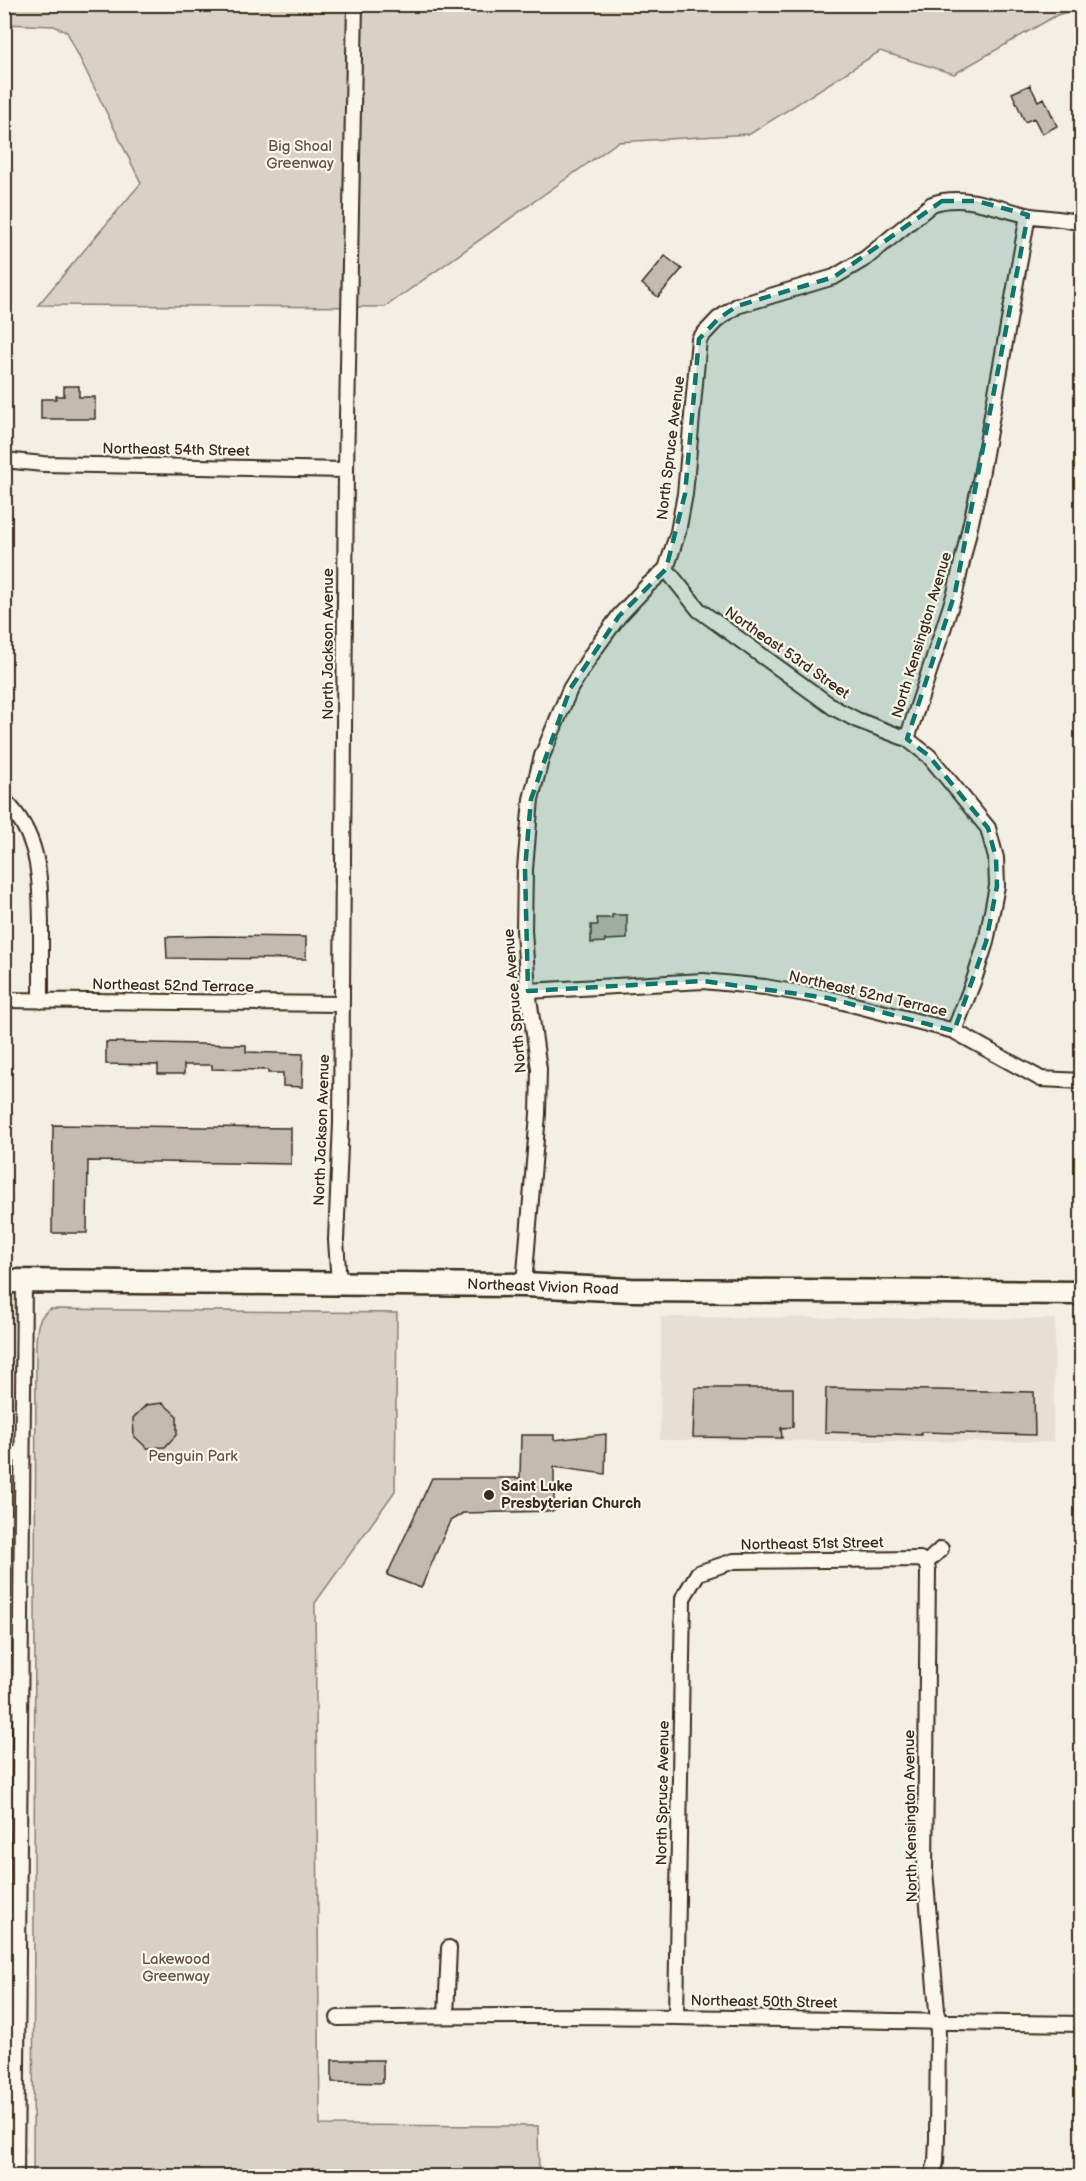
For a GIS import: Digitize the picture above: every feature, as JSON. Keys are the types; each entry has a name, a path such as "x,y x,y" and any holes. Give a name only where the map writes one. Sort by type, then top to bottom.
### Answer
{"main road":[{"name":"Northeast Vivion Road","path":"14,1281 524,1285 631,1290 1082,1293"}],"street":[{"name":"North Jackson Avenue","path":"339,1284 336,1240 342,1004 346,470 355,4"},
{"name":"North Spruce Avenue","path":"524,1285 538,1114 539,1069 528,991 524,930 525,869 531,799 542,756 566,698 592,652 619,616 666,569 678,532 685,494 699,339 718,319 737,306 834,276 866,258 932,204 942,201 977,201 1028,215 1080,220"},
{"name":"North Kensington Avenue","path":"954,1031 986,942 997,886 996,858 988,828 929,756 908,739 955,593 979,487 1028,215"},
{"name":"Northeast 54th Street","path":"4,460 43,464 346,470"},
{"name":"Northeast 53rd Street","path":"666,569 699,610 834,708 857,720 908,739"},
{"path":"4,800 15,811 28,833 39,869 41,1001"},
{"name":"Northeast 52nd Terrace","path":"528,991 703,981 765,987 828,998 954,1031 1041,1080 1082,1081"},
{"name":"Northeast 52nd Terrace","path":"4,1000 342,1004"},
{"path":"14,1281 22,1454 20,1683 11,1921 10,2158 16,2176"},
{"path":"4,1454 22,1454"},
{"path":"926,1563 941,1549"},
{"name":"Northeast 51st Street","path":"698,1573 734,1561 920,1558 926,1563"},
{"name":"North Kensington Avenue","path":"926,1563 928,1582 925,1871 938,2022 937,2139 936,2162 932,2176"},
{"name":"North Spruce Avenue","path":"676,2017 683,1598 698,1573"},
{"path":"4,1683 20,1683"},
{"path":"446,2016 449,1948"},
{"name":"Northeast 50th Street","path":"339,2018 676,2017 1082,2024"}],"highlighted area":[{"path":"942,201 977,201 1028,215 955,593 907,739 929,756 988,828 996,858 997,886 986,942 954,1031 828,998 703,981 528,991 525,869 531,799 570,689 619,616 666,569 685,494 699,339 718,319 737,306 834,277"}],"shaded area":[{"path":"661,1317 1055,1319 1053,1442 660,1440"}],"green space":[{"name":"Big Shoal Greenway","path":"5,4 1082,5 1081,8 1057,15 954,74 880,51 750,134 618,142 385,307 38,305 141,183 67,32 54,26 5,24"},
{"name":"Lakewood Greenway","path":"50,1309 397,1313 395,1491 315,1603 320,2125 538,2126 539,2176 33,2176 36,1343 40,1320"}],"building":[{"path":"1030,85 1038,101 1044,98 1057,126 1042,134 1034,118 1025,122 1012,93"},
{"path":"665,256 682,269 658,297 642,284"},
{"path":"64,386 79,386 79,397 95,397 95,419 41,419 41,399 56,399 56,396 64,396"},
{"path":"612,915 627,915 627,939 591,943 591,925 598,925 597,918 612,918"},
{"path":"166,937 306,937 306,959 167,958"},
{"path":"106,1042 246,1045 246,1052 303,1054 302,1087 283,1086 283,1073 268,1073 268,1070 212,1069 212,1065 184,1065 184,1074 158,1074 158,1065 106,1064"},
{"path":"53,1125 291,1128 291,1164 88,1161 87,1233 52,1233"},
{"path":"695,1388 793,1388 793,1427 781,1428 782,1438 693,1437"},
{"path":"826,1388 1034,1392 1035,1435 825,1432"},
{"path":"163,1403 177,1416 177,1434 165,1447 147,1448 134,1436 133,1418 146,1405"},
{"name":"Saint Luke Presbyterian Church","path":"606,1434 605,1474 554,1467 554,1511 463,1513 450,1521 421,1588 387,1575 432,1478 520,1478 521,1435 554,1435 554,1440"},
{"path":"332,2060 383,2060 383,2083 332,2082"}],"place":[{"name":"Saint Luke Presbyterian Church","path":"489,1495"}],"park label":[{"name":"Penguin Park","path":"193,1456"}]}
